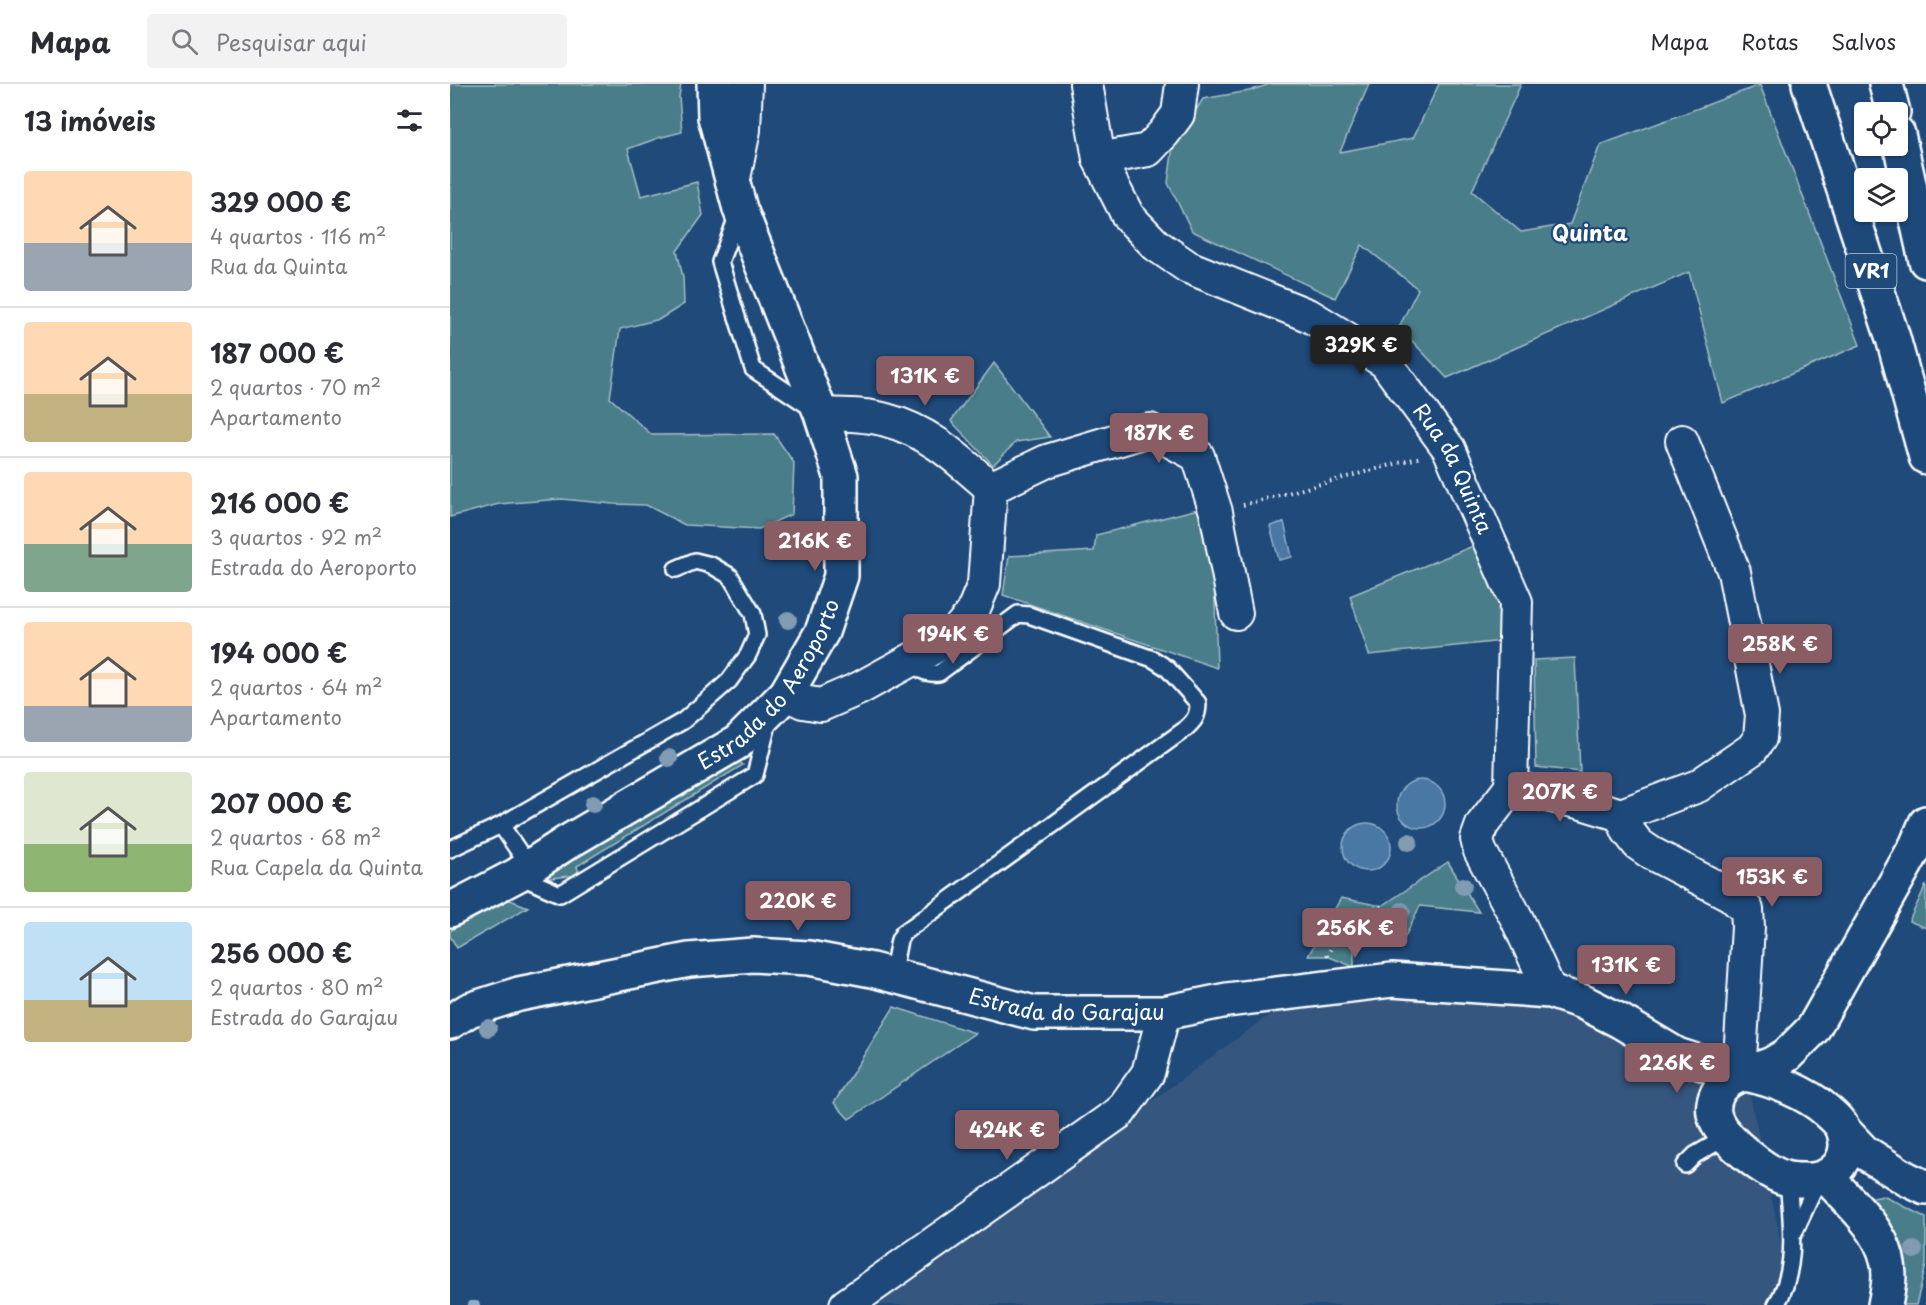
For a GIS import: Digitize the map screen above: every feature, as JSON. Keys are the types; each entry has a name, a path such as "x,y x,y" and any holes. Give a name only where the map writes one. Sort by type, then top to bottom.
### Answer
{"main road":[{"name":"Estrada do Aeroporto","path":"450,910 523,872 566,843 738,742 779,701 822,632 841,576 841,476 821,414 736,196 715,117 714,84"},
{"path":"1886,84 1890,102"},
{"name":"VR1","path":"1809,86 1893,338 1926,457"},
{"name":"VR1","path":"1903,156 1926,261"},
{"path":"1732,1083 1787,1055 1813,1029 1916,846 1926,823"},
{"name":"Estrada do Garajau","path":"450,1022 469,1010 519,994 689,960 753,956 809,958 892,976 1034,1013 1164,1013 1227,1000 1392,980 1550,991 1583,1002 1677,1055 1694,1073 1732,1083 1771,1080 1810,1100 1826,1110 1864,1152 1916,1184"},
{"name":"Estrada do Garajau","path":"1732,1083 1716,1121 1737,1148 1769,1171 1916,1184"},
{"path":"1844,1131 1846,1145 1844,1157 1818,1176 1873,1229 1887,1258 1889,1287 1885,1305"}],"street":[{"path":"736,196 744,130 746,84"},
{"name":"Rua da Quinta","path":"1086,84 1099,159 1128,216 1156,245 1188,267 1310,316 1385,362 1449,450 1516,602 1511,787"},
{"path":"1099,159 1148,150 1164,134 1178,114 1182,84"},
{"path":"821,414 884,419 915,430 944,448 991,488"},
{"path":"991,488 1047,461 1150,430 1198,456 1216,512 1236,613"},
{"path":"1550,991 1517,919 1480,851 1477,838 1482,825 1511,787 1582,803 1621,815 1698,786 1752,749 1760,738 1762,715 1734,572 1682,441"},
{"path":"779,701 821,705 860,688 951,638 972,613 984,584 991,488"},
{"path":"1621,815 1628,831 1638,844 1651,854 1731,895 1747,910 1748,927 1732,1083"},
{"path":"846,1305 1120,1112 1148,1073 1164,1013"}],"lane":[{"path":"736,196 720,262 753,369 821,414"},
{"path":"450,849 501,825 683,721 729,681 748,655 757,635 753,614 730,576 711,565 695,561 676,569"},
{"path":"892,976 898,940 903,933 1184,730 1195,721 1198,714 1198,703 1167,668 1153,659 1029,615 1018,614 939,673 924,673 911,660"},
{"path":"501,825 523,872"},
{"path":"1685,1165 1695,1155 1728,1136"},
{"path":"1776,1305 1784,1291 1790,1264 1792,1236 1818,1176"},
{"path":"1792,1236 1818,1176"}],"path":[{"path":"1216,512 1449,450"},
{"path":"1327,956 1347,918 1382,906"}],"shaded area":[{"path":"1284,522 1292,557 1279,560 1270,526"},
{"path":"1416,780 1426,780 1438,787 1445,799 1445,809 1438,821 1426,828 1416,828 1401,817 1397,809 1397,799 1408,784"},
{"path":"1362,823 1372,823 1384,830 1391,842 1391,852 1384,864 1372,871 1362,871 1347,860 1343,852 1343,842 1354,827"},
{"path":"1380,988 1552,993 1748,1085 1789,1281 1790,1305 873,1305 1276,1010"}],"green space":[{"path":"450,84 681,84 679,97 682,132 628,149 641,196 697,182 703,215 677,251 683,277 684,304 660,319 620,329 610,398 652,435 774,434 794,463 792,514 759,529 685,525 646,505 562,499 499,504 450,517"},
{"path":"1270,84 1369,84 1340,152 1413,138 1439,84 1521,84 1472,191 1521,232 1570,224 1600,145 1760,85 1860,345 1723,403 1689,272 1447,378 1399,327 1418,289 1362,245 1335,298 1192,231 1168,183 1173,146 1203,99 1249,91"},
{"path":"994,363 1050,437 1016,442 993,465 951,421"},
{"path":"1202,508 1214,569 1217,668 1003,595 1009,556 1094,551 1096,535"},
{"path":"1478,544 1503,601 1503,641 1369,655 1350,596"},
{"path":"1575,658 1580,772 1536,767 1534,660"},
{"path":"736,759 743,765 577,866 579,875 541,879"},
{"path":"1448,862 1479,912 1420,906 1402,943 1394,939 1354,946 1354,967 1327,956 1308,956 1341,898 1382,906"},
{"path":"1926,885 1926,928 1909,921"},
{"path":"505,898 528,907 457,948 450,936 450,931"},
{"path":"894,1007 975,1033 849,1119 834,1103"},
{"path":"1883,1196 1926,1217 1926,1265 1916,1305 1895,1305 1904,1260 1864,1200"}],"waterway":[{"path":"471,1305 476,1305"}],"district":[{"name":"Quinta","path":"1590,233"}]}
